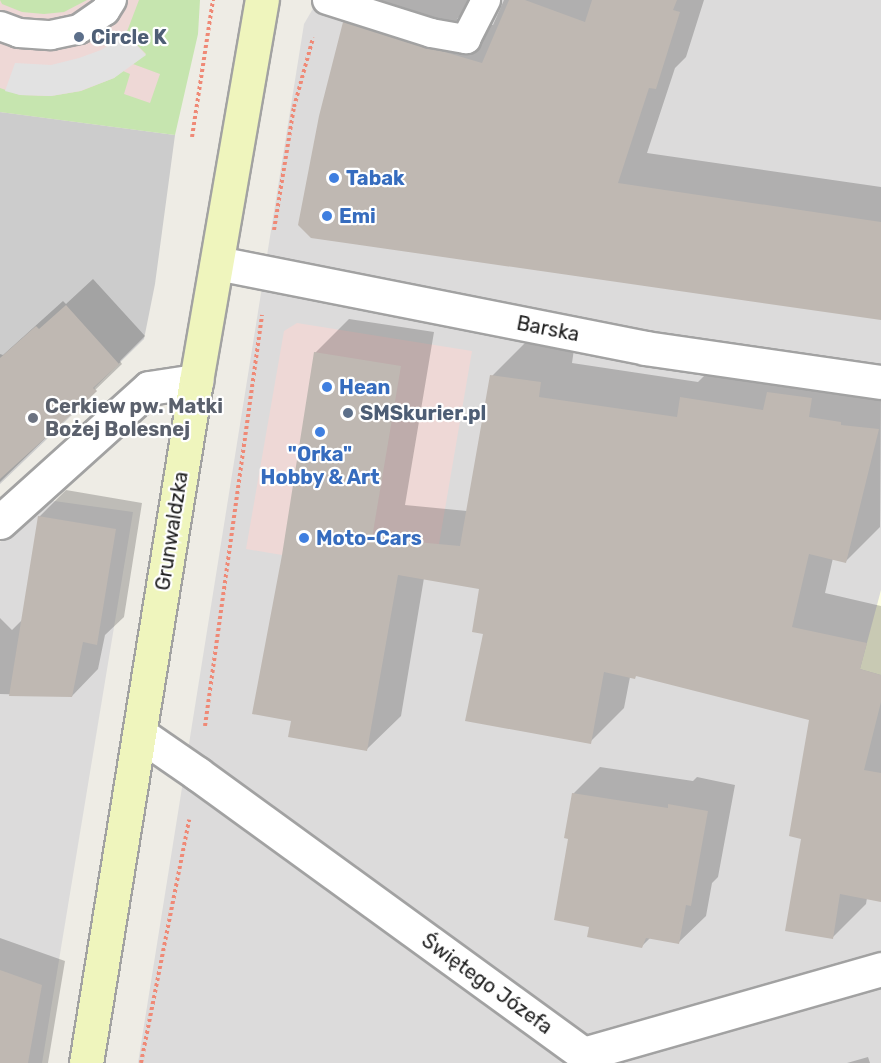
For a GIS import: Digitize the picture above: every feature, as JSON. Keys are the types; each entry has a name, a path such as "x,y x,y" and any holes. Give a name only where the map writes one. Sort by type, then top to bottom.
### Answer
{"main road":[{"name":"Grunwaldzka","path":"86,1063 196,381 262,0"}],"street":[{"name":"Barska","path":"217,263 645,348 881,382"},
{"path":"0,522 148,388 196,381"},
{"name":"Świętego Józefa","path":"140,734 198,774 580,1058 881,969"}],"lane":[{"path":"0,26 19,33 51,35 79,29 105,11 112,0"},
{"path":"327,0 431,33 466,39 486,0"}],"path":[{"path":"190,147 213,0"},
{"path":"141,1063 198,774 268,273 294,107 314,32"}],"shaded area":[{"name":"Circle K","path":"0,0 158,0 162,133 0,112"},
{"path":"318,0 881,0 881,1063 138,1063 304,24"},
{"path":"126,34 146,55 114,78 80,91 51,96 20,95 5,91 15,63 51,65 79,58 101,50"},
{"path":"0,112 175,135 155,284 144,339 94,388 97,391 0,484"},
{"path":"297,323 472,351 439,544 430,580 246,549 284,331"},
{"path":"47,500 133,512 42,1063 0,1063 0,542"},
{"path":"881,590 881,675 860,669"}],"green space":[{"path":"0,0 87,0 64,12 44,14 22,12 2,4"},
{"path":"139,0 200,0 198,34 175,135 0,112 0,88 20,95 51,96 81,91 114,78 123,71 130,74 124,94 150,103 160,74 133,64 146,54 126,34"}],"building":[{"path":"509,0 525,0 585,22 592,0 677,0 673,10 680,12 656,89 649,88 618,183 881,222 881,320 311,238 298,225 319,116 343,22 482,63"},
{"name":"Cerkiew pw. Matki Bożej Bolesnej","path":"66,305 119,364 93,388 97,391 0,479 0,358 36,326 39,329"},
{"path":"314,352 401,366 372,538 460,546 490,375 541,382 539,397 677,417 680,397 763,410 767,392 812,398 809,417 841,422 841,425 879,429 846,563 809,554 792,627 867,643 860,669 881,675 881,702 864,770 881,773 881,902 840,894 833,939 785,931 801,839 789,836 809,720 636,676 635,679 604,672 591,744 465,721 483,634 472,632 479,589 398,575 367,751 288,737 291,721 252,714 282,555"},
{"path":"38,516 116,529 97,645 83,642 72,697 9,696"},
{"path":"572,793 668,808 668,804 708,811 691,906 686,905 679,944 646,938 642,948 587,937 589,927 554,920 568,839 564,838"},
{"path":"0,970 42,985 28,1063 0,1063"}],"place":[{"name":"Circle K","path":"79,37"},
{"name":"Tabak","path":"334,178"},
{"name":"Emi","path":"327,216"},
{"name":"Hean","path":"327,387"},
{"name":"SMSkurier.pl","path":"348,413"},
{"name":"Cerkiew pw. Matki Bożej Bolesnej","path":"33,418"},
{"name":"\"Orka\" Hobby & Art","path":"320,432"},
{"name":"Moto-Cars","path":"304,538"}]}
